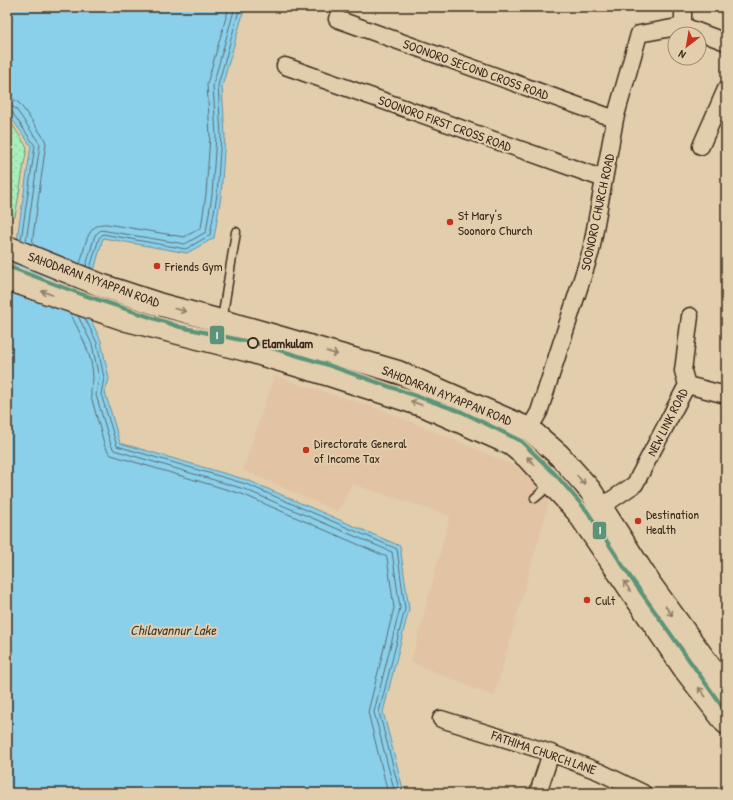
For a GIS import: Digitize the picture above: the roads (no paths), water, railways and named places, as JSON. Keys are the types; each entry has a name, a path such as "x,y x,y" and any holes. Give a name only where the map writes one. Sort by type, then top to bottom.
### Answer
{"main road":[{"name":"SAHODARAN AYYAPPAN ROAD","path":"16,250 103,286 158,304 398,372 529,429 558,455 590,490 650,584 726,689"},
{"name":"SAHODARAN AYYAPPAN ROAD","path":"7,279 127,320 250,352 334,376 425,406 512,444 527,457 577,511 686,671 726,723"}],"street":[{"path":"683,7 683,26"},
{"name":"SOONORO SECOND CROSS ROAD","path":"336,20 616,119"},
{"name":"SOONORO CHURCH ROAD","path":"529,429 539,412 591,252 616,119 639,34 667,29"},
{"path":"707,35 726,42"},
{"name":"SOONORO FIRST CROSS ROAD","path":"285,66 604,179"},
{"path":"701,146 726,89"},
{"name":"NEW LINK ROAD","path":"601,507 635,484 687,385 683,371 690,316"},
{"path":"687,385 726,395"},
{"name":"FATHIMA CHURCH LANE","path":"441,720 551,752 600,772 643,793"},
{"path":"538,793 551,752"}],"lane":[{"path":"222,321 236,232"},
{"path":"535,498 542,492 548,480"}],"water":[{"name":"Chilavannur Lake","path":"7,7 245,7 222,86 225,136 221,196 214,238 187,253 103,238 84,306 101,341 109,379 105,392 120,443 247,480 400,546 409,609 383,712 404,793 7,793 7,305 10,303 19,225 31,146 7,112"}],"place":[{"name":"St Mary's Soonoro Church","path":"450,222"},
{"name":"Friends Gym","path":"157,266"},
{"name":"Elamkulam","path":"253,343"},
{"name":"Directorate General of Income Tax","path":"306,450"},
{"name":"Destination Health","path":"638,521"},
{"name":"Cult","path":"587,600"}]}
